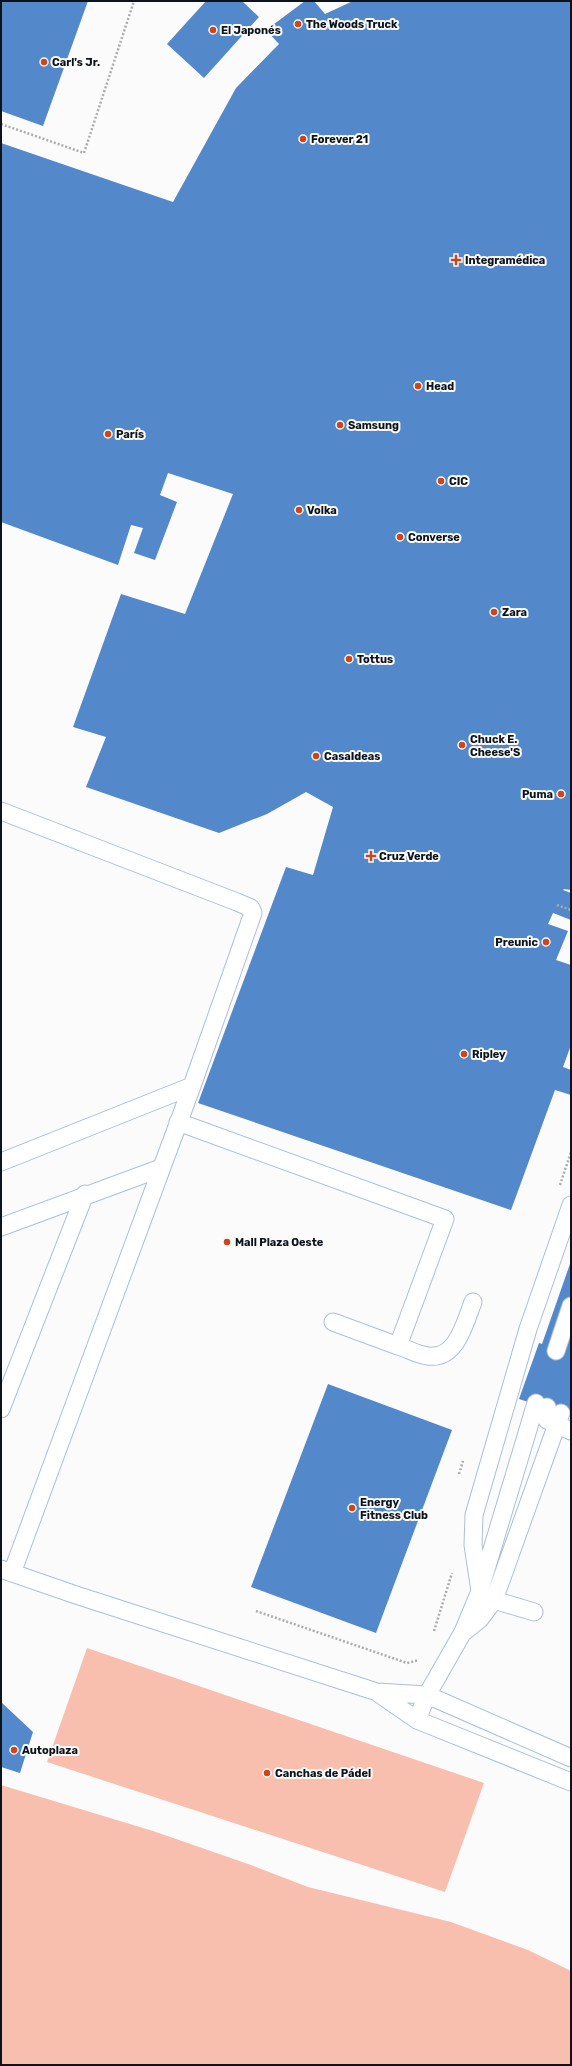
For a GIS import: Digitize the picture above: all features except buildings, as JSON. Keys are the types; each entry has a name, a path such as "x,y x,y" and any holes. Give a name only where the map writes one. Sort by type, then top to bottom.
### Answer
{"lane":[{"path":"1,811 251,908 253,913 192,1086 6,1571 377,1692 426,1695 571,1758"},
{"path":"1,1162 192,1086"},
{"path":"178,1122 445,1219 398,1346"},
{"path":"1,1226 85,1194 161,1168"},
{"path":"1,1409 85,1194"},
{"path":"480,1592 473,1545 474,1515 528,1329 571,1204"},
{"path":"333,1322 426,1356 440,1355 446,1352 456,1342 473,1302"},
{"path":"556,1350 571,1306"},
{"path":"416,1720 426,1695 463,1632 480,1592 548,1408"},
{"path":"548,1408 545,1416 547,1420 571,1431"},
{"path":"463,1632 480,1619 494,1600 548,1408"},
{"path":"494,1600 534,1612"},
{"path":"377,1692 416,1720 571,1782"}],"path":[{"path":"1,124 84,153 134,1"},
{"path":"557,905 571,910"},
{"path":"558,1190 571,1152"},
{"path":"458,1481 463,1460"},
{"path":"433,1635 453,1569"},
{"path":"256,1612 407,1663 421,1660"}],"shaded area":[{"name":"Canchas de Pádel","path":"87,1648 484,1783 445,1892 47,1762"},
{"path":"1,1785 153,1831 251,1865 308,1887 451,1922 528,1950 571,1971 571,2065 1,2065"}],"place":[{"name":"The Woods Truck","path":"298,24"},
{"name":"El Japonés","path":"213,30"},
{"name":"Carl's Jr.","path":"44,62"},
{"name":"Forever 21","path":"303,139"},
{"name":"Integramédica","path":"456,260"},
{"name":"Head","path":"418,386"},
{"name":"Samsung","path":"340,425"},
{"name":"París","path":"108,434"},
{"name":"CIC","path":"441,481"},
{"name":"Volka","path":"299,510"},
{"name":"Converse","path":"400,537"},
{"name":"Zara","path":"494,612"},
{"name":"Tottus","path":"349,659"},
{"name":"Chuck E. Cheese'S","path":"462,745"},
{"name":"CasaIdeas","path":"316,756"},
{"name":"Puma","path":"561,794"},
{"name":"Cruz Verde","path":"371,856"},
{"name":"Preunic","path":"546,942"},
{"name":"Ripley","path":"464,1054"},
{"name":"Mall Plaza Oeste","path":"227,1242"},
{"name":"Energy Fitness Club","path":"352,1508"},
{"name":"Autoplaza","path":"14,1750"},
{"name":"Canchas de Pádel","path":"267,1773"}]}
